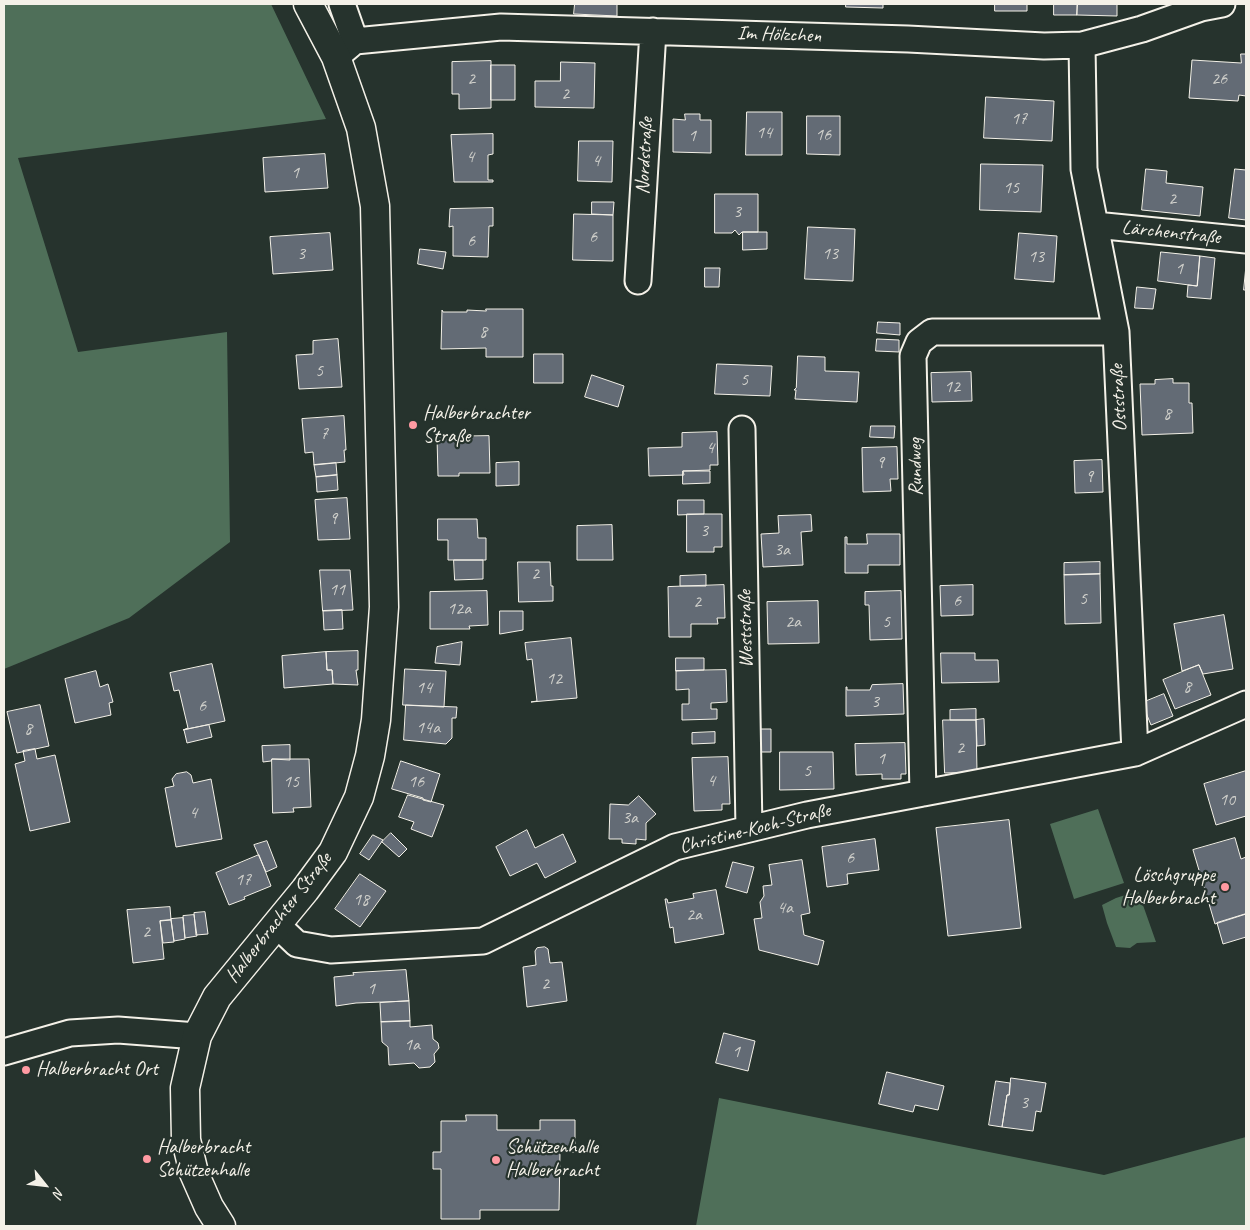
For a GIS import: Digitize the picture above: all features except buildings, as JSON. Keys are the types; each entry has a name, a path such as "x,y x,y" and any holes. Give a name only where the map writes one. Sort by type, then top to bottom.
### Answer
{"main road":[{"name":"Halberbrachter Straße","path":"222,1226 210,1207 194,1173 186,1140 185,1088 197,1036 216,996 277,925 333,852 359,798 370,756 376,720 384,607 375,206 346,49 308,4"}],"street":[{"path":"342,4 346,49"},
{"name":"Im Hölzchen","path":"346,49 501,27 908,39 1044,46 1082,45 1142,29 1208,5"},
{"name":"Nordstraße","path":"638,281 653,31"},
{"name":"Oststraße","path":"1082,45 1084,169 1116,332 1135,754"},
{"name":"Lärchenstraße","path":"1095,225 1246,240"},
{"name":"Rundweg","path":"923,793 913,356 919,342 932,332 1116,332"},
{"name":"Weststraße","path":"742,429 749,829"},
{"name":"Christine-Koch-Straße","path":"277,925 297,944 331,950 483,941 675,847 808,815 1135,754 1246,704"},
{"path":"4,1052 70,1033 118,1030 197,1036"}],"green space":[{"path":"4,4 271,4 326,119 18,158 78,352 227,332 230,542 129,618 4,669"},
{"path":"1098,809 1124,883 1074,899 1050,824"},
{"path":"1138,891 1156,942 1137,943 1130,948 1116,947 1102,905"},
{"path":"719,1098 1104,1175 1246,1137 1246,1226 696,1226"}],"place":[{"name":"Halberbrachter Straße","path":"413,425"},
{"name":"Löschgruppe Halberbracht","path":"1225,887"},
{"name":"Halberbracht Ort","path":"26,1070"},
{"name":"Halberbracht Schützenhalle","path":"147,1159"},
{"name":"Schützenhalle Halberbracht","path":"496,1160"}]}
